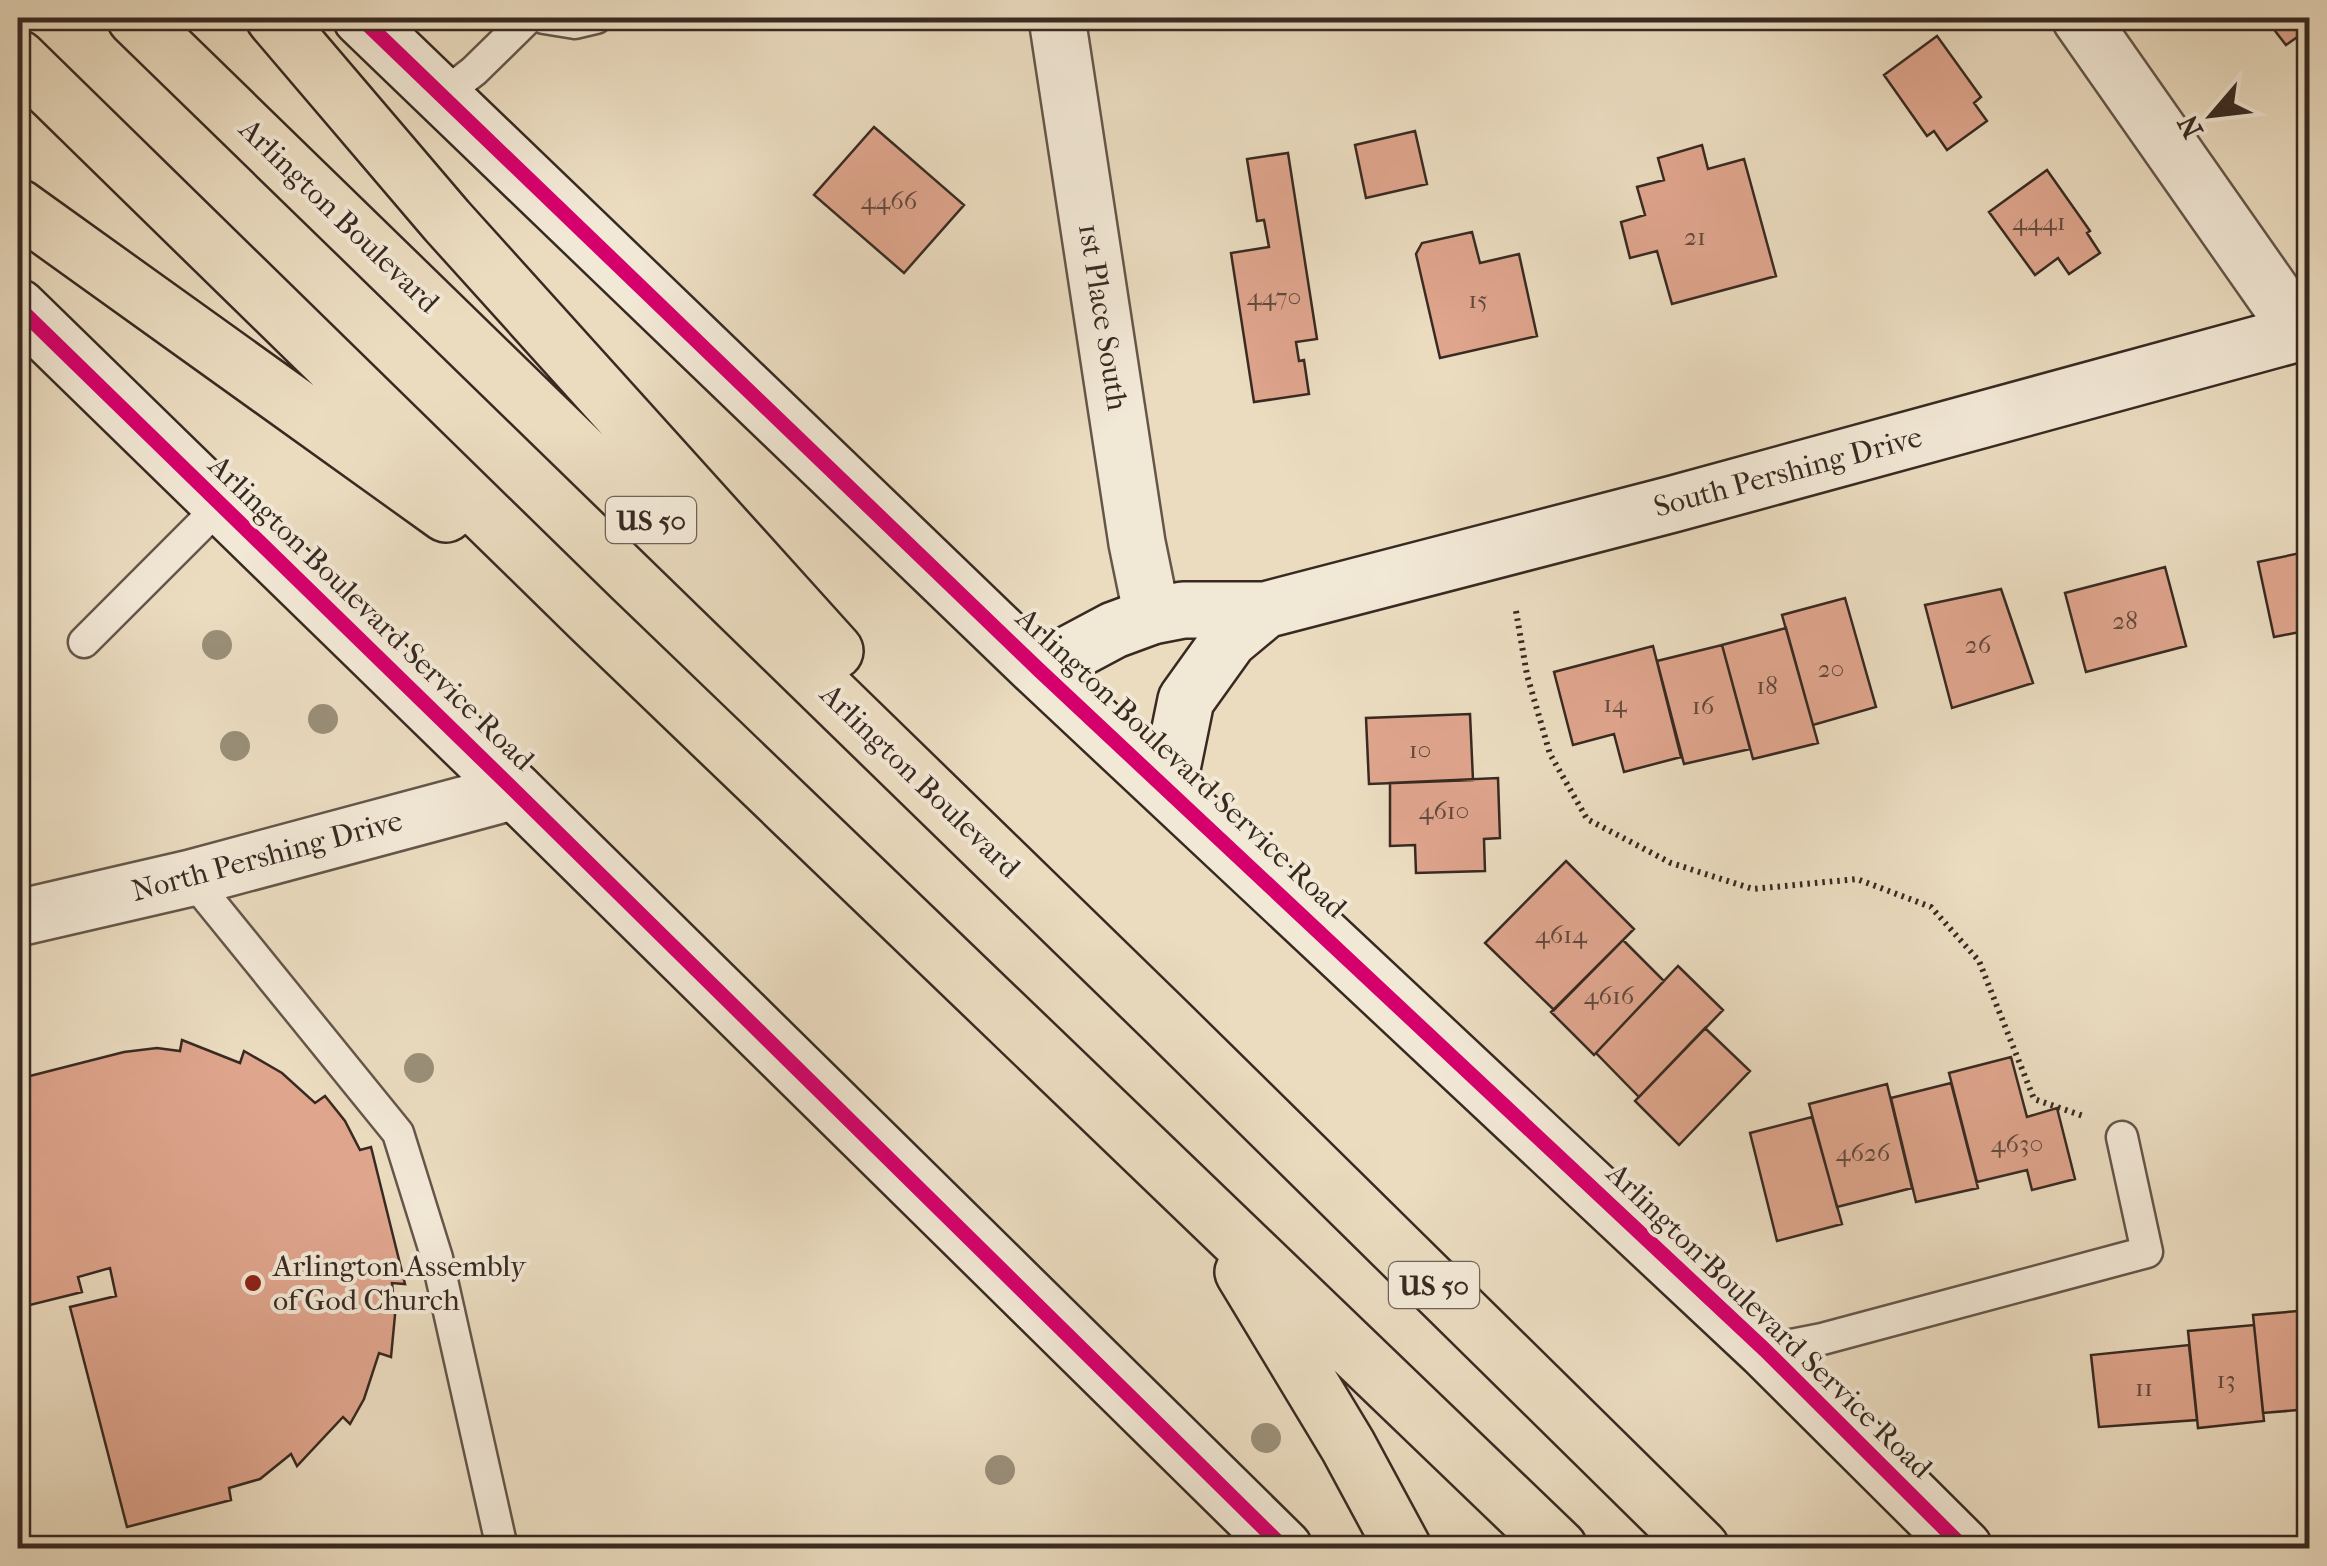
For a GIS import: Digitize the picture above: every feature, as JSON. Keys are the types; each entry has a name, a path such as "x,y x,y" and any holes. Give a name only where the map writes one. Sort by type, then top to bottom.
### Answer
{"highway":[{"name":"Arlington Boulevard","path":"135,18 1702,1548"},
{"path":"274,18 435,207 1167,1022"},
{"path":"18,58 592,619 1558,1548"},
{"path":"18,208 592,619"},
{"path":"1205,1210 1348,1446 1402,1548"}],"street":[{"name":"Arlington Boulevard Service Road","path":"361,18 1039,670 1764,1350 1964,1548"},
{"name":"1st Place South","path":"1057,18 1141,567 1152,616"},
{"path":"2080,18 2305,331"},
{"name":"Arlington Boulevard Service Road","path":"18,308 1284,1548"},
{"name":"South Pershing Drive","path":"1039,670 1114,630 1152,616 1182,610 1265,610 2305,331"},
{"name":"South Pershing Drive","path":"1168,788 1186,700 1229,640 1265,610"},
{"name":"North Pershing Drive","path":"18,918 191,878 515,791"}],"lane":[{"path":"442,96 528,18"},
{"path":"544,18 575,23 596,18"},
{"path":"84,642 220,506"},
{"path":"191,878 398,1133 437,1258 502,1548"},
{"path":"1764,1350 1822,1339 2147,1252 2122,1137"}],"path":[{"path":"1516,611 1527,676 1550,754 1587,819 1671,863 1753,889 1857,879 1930,907 1979,962 2034,1099 2076,1112 2122,1137"}],"building":[{"path":"2265,18 2310,18 2310,28 2286,45"},
{"path":"1937,36 1981,97 1974,103 1987,121 1947,150 1934,131 1927,136 1884,75"},
{"path":"874,127 964,205 904,273 814,195"},
{"path":"1415,131 1427,184 1366,198 1355,145"},
{"path":"1702,145 1708,169 1744,159 1776,276 1672,304 1657,251 1630,258 1621,222 1645,215 1637,187 1664,180 1658,158"},
{"path":"1288,153 1317,339 1296,342 1299,361 1304,360 1309,394 1254,402 1231,253 1269,247 1264,220 1257,221 1247,159"},
{"path":"2047,170 2090,231 2087,233 2100,253 2069,274 2058,258 2035,275 1989,212"},
{"path":"1472,232 1480,263 1519,254 1537,336 1440,358 1416,254 1422,243"},
{"path":"2310,551 2310,630 2274,637 2258,562"},
{"path":"2165,567 2186,646 2086,672 2065,593"},
{"path":"2001,589 2033,683 1952,708 1925,605"},
{"path":"1845,598 1876,707 1813,725 1782,615"},
{"path":"1786,628 1818,743 1753,759 1722,645"},
{"path":"1722,645 1750,749 1684,764 1657,661"},
{"path":"1653,646 1681,757 1624,772 1614,734 1573,745 1554,672"},
{"path":"1470,714 1473,780 1369,784 1366,718"},
{"path":"1498,778 1500,838 1484,839 1485,871 1416,873 1415,845 1390,846 1390,783"},
{"path":"1566,861 1634,929 1554,1010 1485,943"},
{"path":"1623,940 1664,981 1594,1055 1551,1012"},
{"path":"1678,966 1723,1010 1639,1097 1596,1053"},
{"path":"1705,1028 1750,1071 1679,1145 1635,1101"},
{"name":"Arlington Assembly of God Church","path":"182,1040 240,1063 244,1051 282,1073 315,1103 325,1096 345,1121 360,1150 371,1147 405,1284 392,1283 395,1315 391,1357 379,1353 364,1399 350,1424 343,1417 297,1466 291,1454 260,1479 229,1488 231,1500 127,1527 70,1307 116,1296 110,1268 78,1277 82,1292 18,1308 18,1079 124,1052 157,1048 180,1051"},
{"path":"2011,1057 2027,1117 2057,1108 2075,1179 2032,1190 2027,1170 1977,1182 1949,1073"},
{"path":"1951,1083 1978,1188 1916,1202 1891,1098"},
{"path":"1887,1084 1912,1188 1837,1207 1809,1104"},
{"path":"1812,1117 1842,1224 1777,1241 1750,1133"},
{"path":"2310,1310 2310,1409 2263,1413 2253,1315"},
{"path":"2254,1325 2264,1421 2198,1428 2188,1331"},
{"path":"2189,1345 2197,1420 2099,1427 2091,1355"}],"cycle path":[{"path":"361,18 1039,670 1765,1350 1964,1548"},
{"path":"18,307 1284,1548"}],"place":[{"name":"Arlington Assembly of God Church","path":"253,1283"}]}
